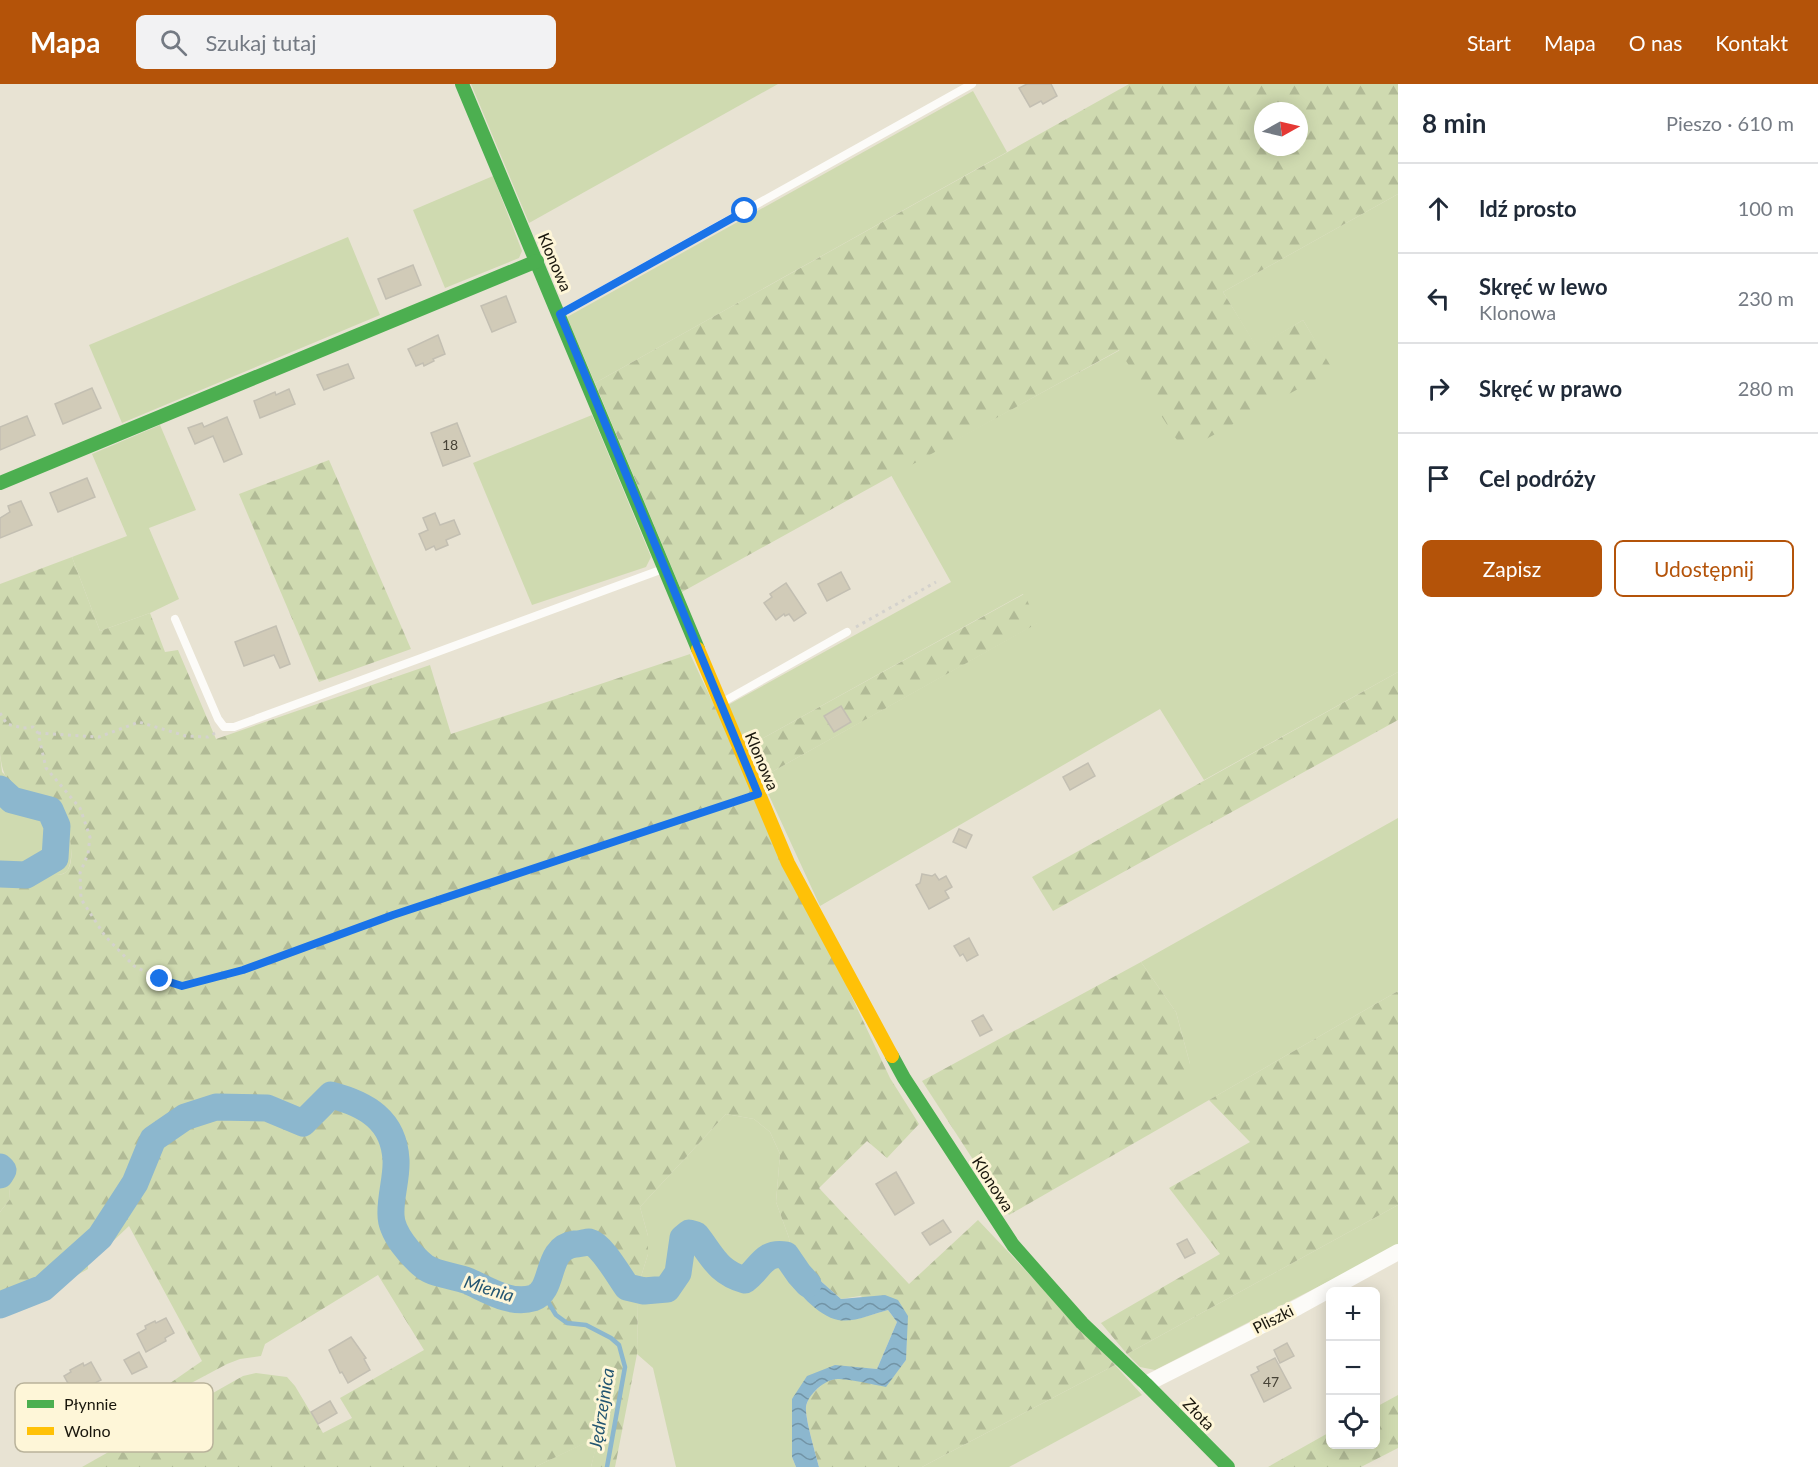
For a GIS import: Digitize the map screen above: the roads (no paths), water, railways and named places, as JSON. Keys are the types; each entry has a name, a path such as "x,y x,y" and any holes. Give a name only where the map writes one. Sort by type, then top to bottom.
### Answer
{"street":[{"name":"Klonowa","path":"462,84 788,863 904,1078 1013,1245 1082,1323 1146,1384"},
{"path":"0,483 537,261"},
{"name":"Pliszki","path":"1146,1384 1398,1252"},
{"name":"Złota","path":"1146,1384 1228,1467"}],"lane":[{"path":"560,314 972,84"},
{"path":"175,619 218,719 224,727 234,727 664,569"},
{"path":"720,704 848,632"}],"water":[{"path":"790,1249 806,1268 841,1299 885,1295 898,1300 908,1316 906,1360 886,1387 834,1379 823,1384 807,1402 806,1413 819,1467 796,1467 792,1457 792,1399 807,1376 835,1365 877,1369 897,1322 888,1310 844,1321 821,1312 803,1297 789,1279 782,1261"}],"waterway":[{"name":"Mienia","path":"0,789 12,800 50,810 57,826 55,858 26,875 0,874"},
{"name":"Mienia","path":"0,1305 43,1288 100,1237 135,1183 153,1139 185,1117 216,1107 267,1108 303,1123 331,1095 356,1103 366,1109 384,1124 390,1134 396,1160 391,1208 394,1229 414,1257 435,1272 468,1281 508,1298 525,1300 540,1294 545,1287 554,1261 565,1247 589,1242 605,1255 627,1287 644,1291 667,1289 678,1273 683,1238 689,1233 696,1235 721,1268 736,1277 745,1280 767,1258 778,1254 786,1255 808,1284"},
{"name":"Mienia","path":"0,1167 3,1170 0,1175"},
{"name":"Jędrzejnica","path":"542,1292 556,1315 567,1323 586,1325 611,1338 619,1345 625,1367 607,1467"}]}
